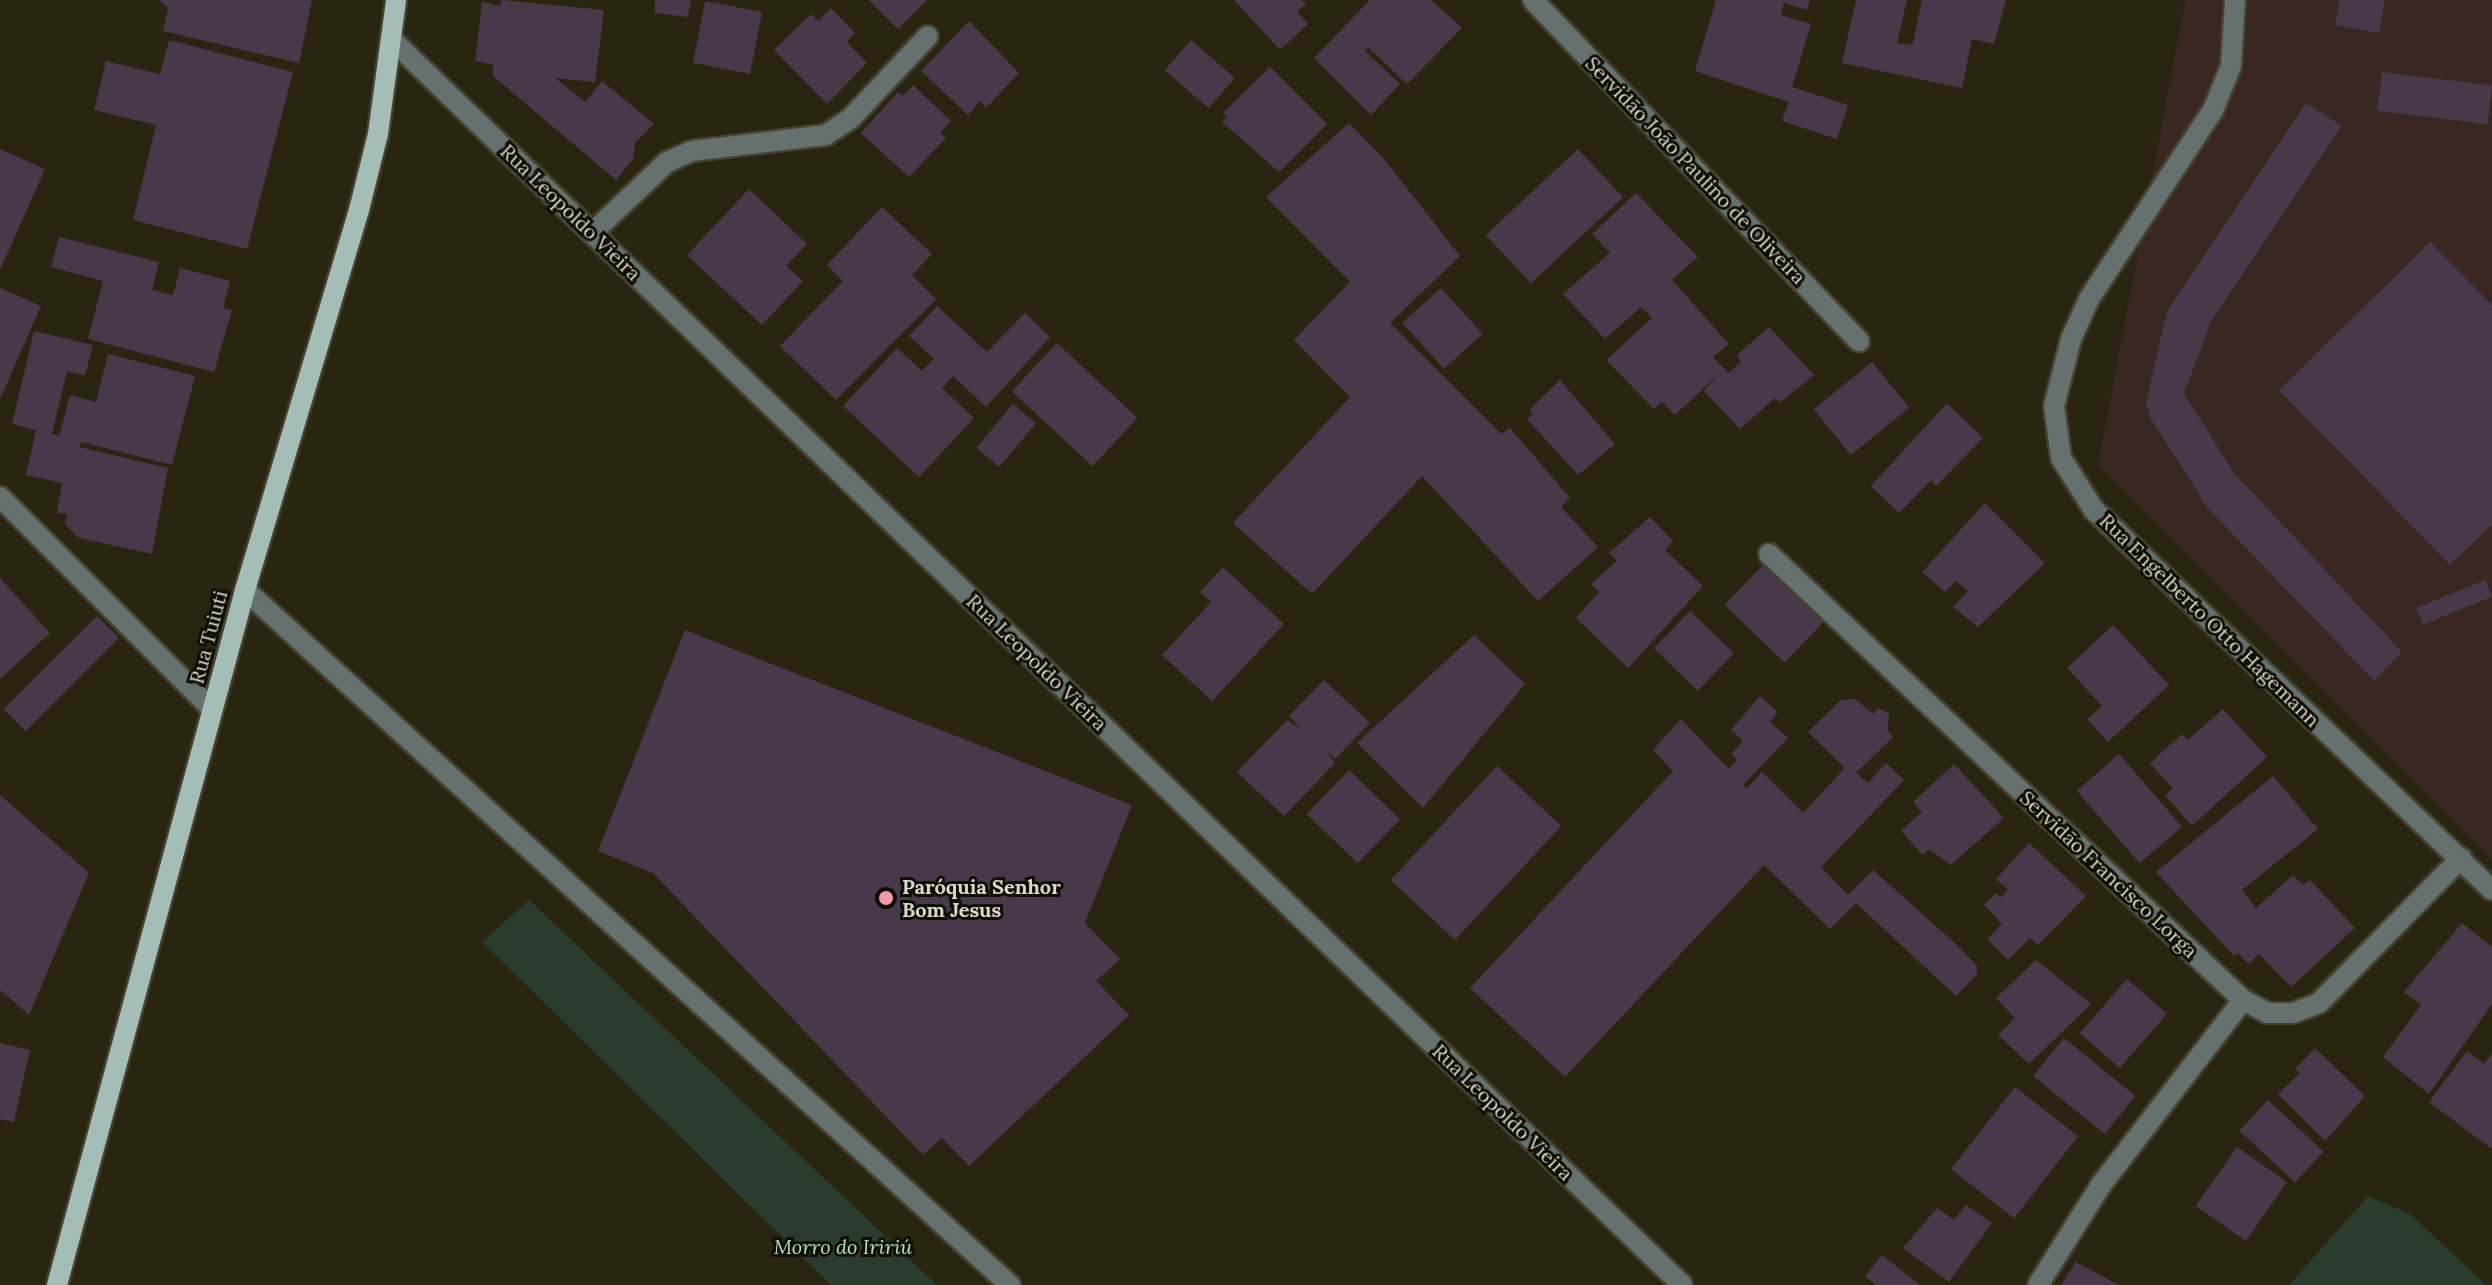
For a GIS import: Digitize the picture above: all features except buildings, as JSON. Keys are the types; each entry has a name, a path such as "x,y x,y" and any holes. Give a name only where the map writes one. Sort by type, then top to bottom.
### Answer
{"main road":[{"name":"Rua Tuiuti","path":"57,1285 245,590 359,210 378,134 396,0"}],"street":[{"name":"Servidão João Paulino de Oliveira","path":"1533,0 1859,341"},
{"name":"Rua Engelberto Otto Hagemann","path":"2235,0 2231,66 2213,110 2089,299 2071,339 2054,406 2061,458 2094,510 2492,890"},
{"path":"592,233 667,162 692,151 826,135 851,118 928,36"},
{"name":"Rua Leopoldo Vieira","path":"391,39 1682,1285"},
{"path":"0,497 213,710"},
{"name":"Servidão Francisco Lorga","path":"1769,554 2243,1000 2267,1013 2293,1013 2319,1003 2461,858"},
{"path":"245,590 1010,1285"},
{"path":"2038,1285 2101,1185 2243,1000"}],"shaded area":[{"path":"2185,0 2492,0 2492,860 2098,464"}],"green space":[{"name":"Morro do Iririú","path":"529,900 937,1285 831,1285 482,942"},
{"path":"2368,1196 2410,1214 2486,1285 2289,1285"}],"place":[{"name":"Paróquia Senhor Bom Jesus","path":"886,898"}]}
